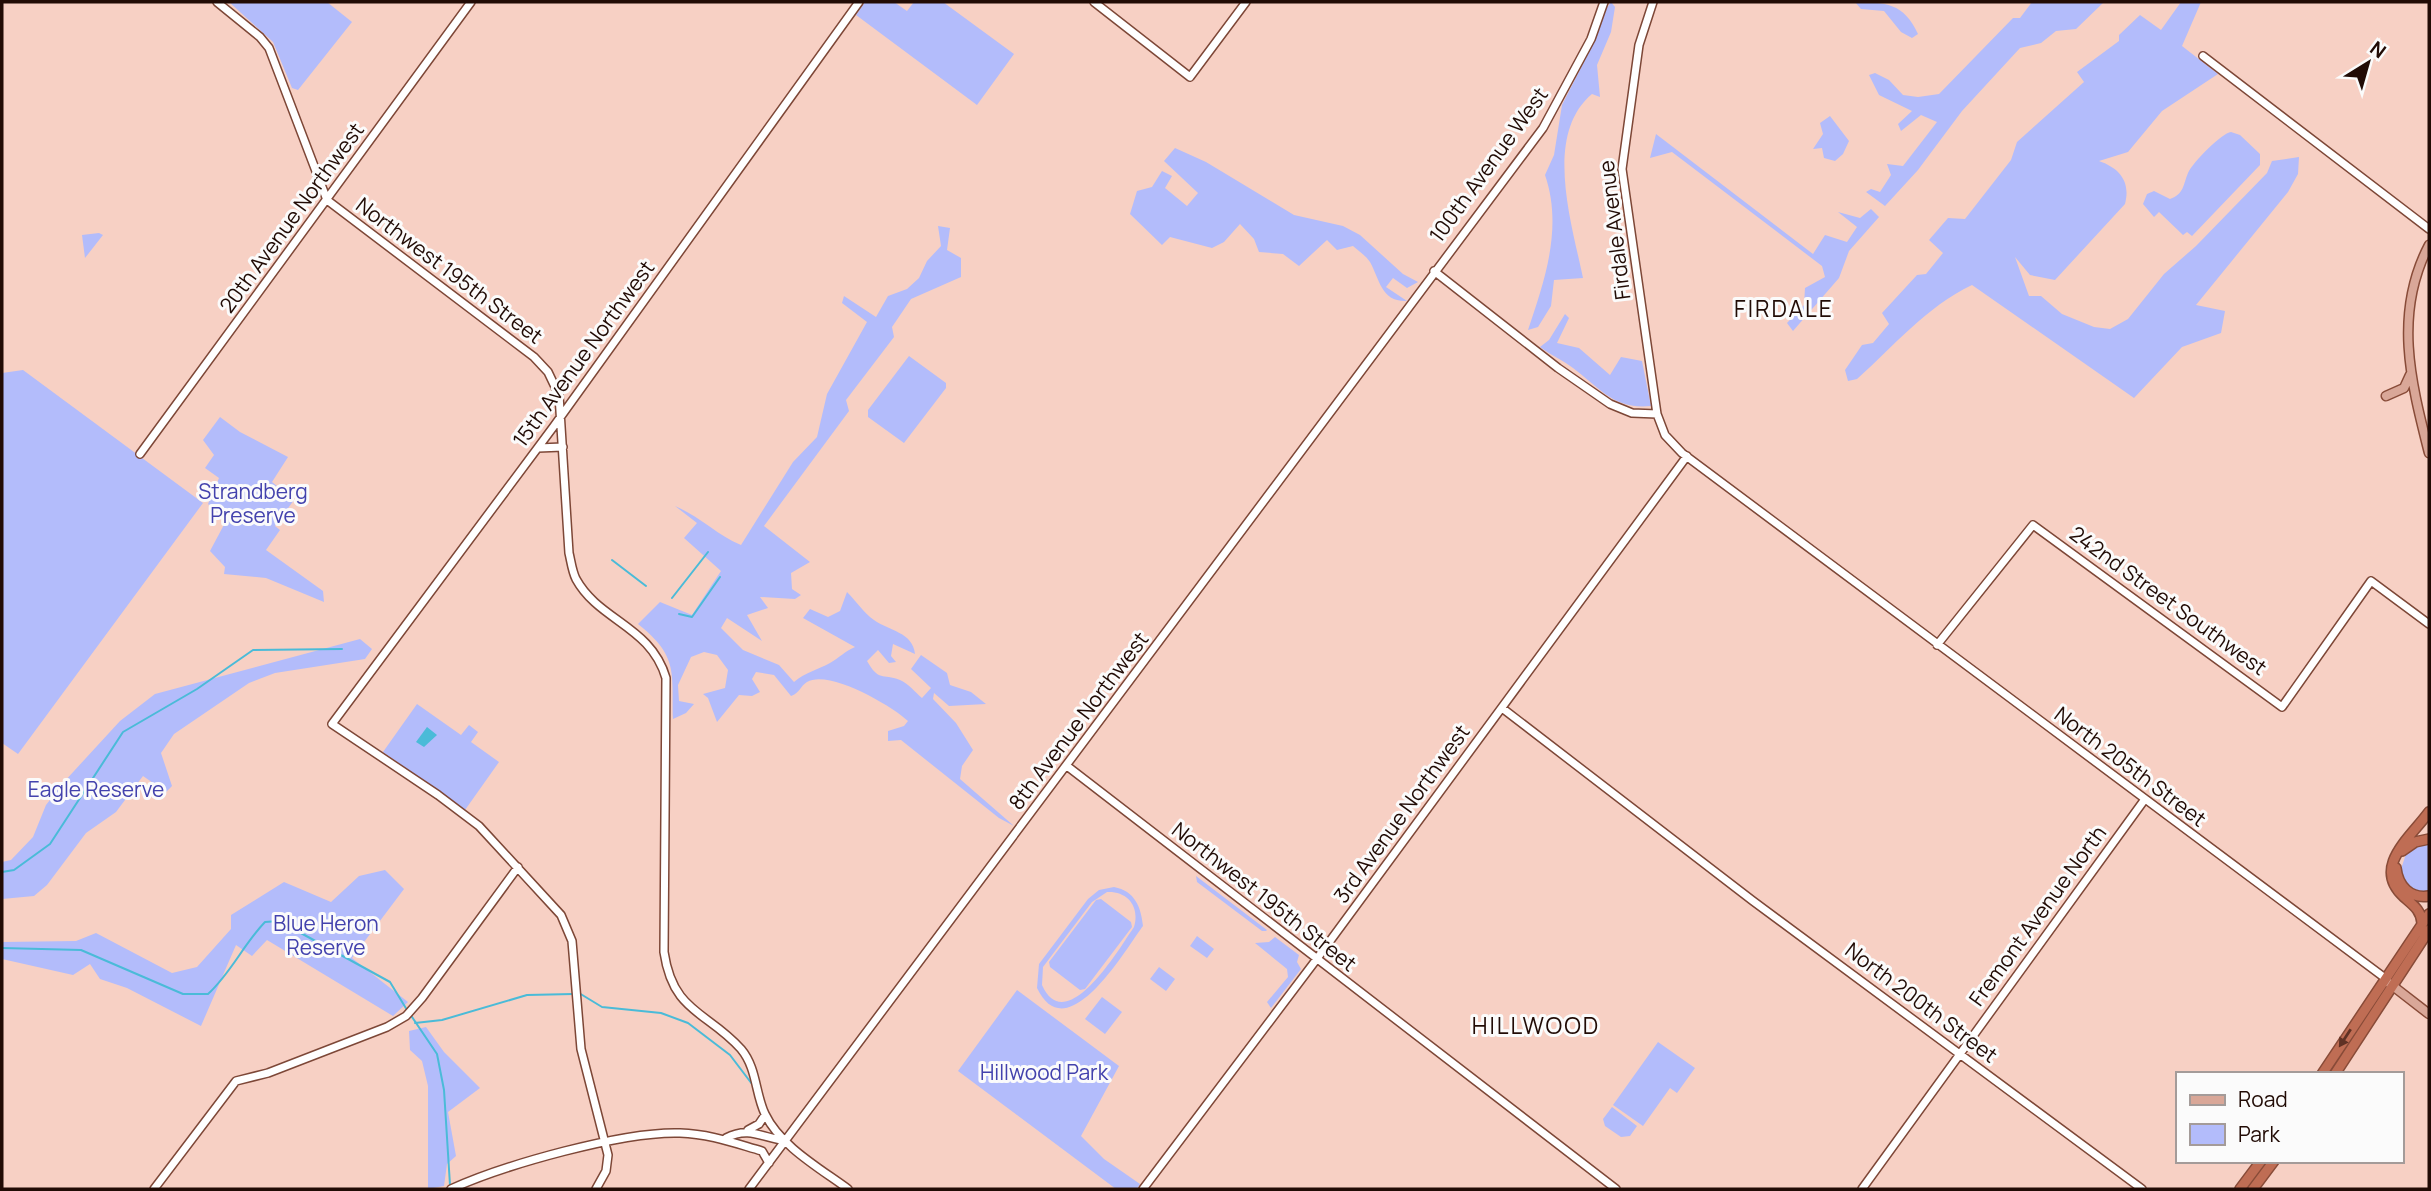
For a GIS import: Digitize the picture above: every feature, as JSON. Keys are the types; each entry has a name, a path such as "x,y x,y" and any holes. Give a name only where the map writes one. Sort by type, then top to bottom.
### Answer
{"highway":[{"path":"2426,926 2421,914 2396,888 2392,865 2398,849 2429,812"},
{"path":"2429,839 2415,842 2403,849 2396,868 2399,880 2409,892 2414,896 2429,897"},
{"path":"2323,1072 2426,926 2429,914"},
{"path":"2335,1072 2388,982"},
{"path":"2240,1189 2260,1163"},
{"path":"2253,1189 2272,1163"}],"main road":[{"path":"2429,245 2414,287 2408,319 2410,375 2426,427 2429,453"},
{"path":"2386,397 2404,388 2410,375"},
{"name":"North 205th Street","path":"2388,982 2429,1014"}],"street":[{"path":"216,2 260,37 269,48 327,200"},
{"name":"20th Avenue Northwest","path":"140,454 471,2"},
{"name":"15th Avenue Northwest","path":"518,867 479,826 456,808 332,724 561,417 859,2"},
{"path":"1094,2 1190,77 1246,2"},
{"name":"100th Avenue West","path":"1434,271 1554,111 1591,39 1604,2"},
{"name":"Firdale Avenue","path":"1653,2 1639,45 1622,169 1657,414"},
{"path":"2203,56 2429,229"},
{"name":"Northwest 195th Street","path":"327,200 534,357 548,372 559,395"},
{"path":"1434,271 1558,368 1610,404 1632,413 1657,414"},
{"name":"8th Avenue Northwest","path":"749,1189 1434,271"},
{"path":"580,390 573,394 559,395 569,553 575,576 594,601 645,639 662,664 666,678 664,952 667,974 683,1002 741,1049 755,1073 765,1115 786,1141 848,1189"},
{"name":"North 205th Street","path":"1657,414 1665,435 1687,456 2388,982"},
{"path":"538,448 563,447"},
{"name":"3rd Avenue Northwest","path":"1143,1189 1316,960 1687,456"},
{"name":"242nd Street Southwest","path":"1937,645 2033,525 2282,707 2371,581 2429,624"},
{"name":"North 200th Street","path":"1502,708 2142,1189"},
{"name":"Northwest 195th Street","path":"1067,766 1616,1189"},
{"name":"Fremont Avenue North","path":"1862,1189 2145,799"},
{"path":"154,1189 236,1081 280,1068 387,1027 406,1016 518,867 556,909 572,941 581,1049 605,1143 606,1169 596,1189"},
{"path":"726,1138 759,1124 765,1115"},
{"path":"747,1130 768,1139 786,1141"},
{"path":"451,1189 506,1170 605,1143 676,1133 726,1138 762,1151 769,1163"},
{"path":"747,1147 762,1145 768,1139"}],"green space":[{"path":"229,2 327,2 352,22 298,90 292,88 273,42"},
{"path":"865,2 894,2 907,11 914,2 943,2 1014,54 977,105 856,15"},
{"path":"1611,2 1615,7 1611,32 1597,65 1600,97 1592,94 1577,111 1568,132 1565,156 1568,207 1583,278 1554,280 1551,306 1538,327 1528,330 1550,253 1552,214 1545,175 1554,155 1562,105 1592,46 1602,15"},
{"path":"1855,2 1893,6 1906,16 1918,34 1912,38 1901,32 1884,11 1861,9"},
{"path":"2032,2 2104,2 2076,29 2056,31 2041,43 2020,48 1962,111 1918,170 1885,206 1866,192 1871,189 1880,192 1891,175 1887,164 1903,166 1937,122 1921,115 1901,131 1898,124 1912,111 1879,95 1869,75 1875,73 1889,80 1903,95 1918,97 1939,94 2013,18 2020,18"},
{"path":"2181,2 2201,2 2182,46 2218,74 2162,111 2128,152 2099,161 2122,176 2126,189 2125,204 2055,280 2030,275 2015,257 2029,296 2041,296 2062,314 2094,327 2110,329 2128,319 2164,274 2196,246 2267,173 2272,161 2299,157 2298,174 2288,192 2196,305 2225,311 2221,333 2182,347 2134,398 1972,285 1940,304 1857,379 1848,381 1845,370 1862,345 1873,343 1889,324 1882,313 1917,275 1926,274 1943,253 1929,240 1948,218 1965,219 2011,160 2017,142 2084,82 2077,72 2119,41 2119,35 2140,15 2161,30"},
{"path":"1830,116 1849,141 1843,154 1835,161 1824,158 1822,148 1813,149 1823,134 1820,123"},
{"path":"2231,132 2240,135 2260,154 2260,165 2192,236 2187,232 2183,235 2159,212 2154,217 2143,204 2147,194 2154,191 2170,199 2178,195 2196,162"},
{"path":"1656,134 1813,254 1825,235 1847,242 1857,227 1838,212 1860,218 1871,209 1879,217 1849,251 1839,278 1793,331 1787,323 1804,305 1805,288 1825,277 1822,266 1672,152 1650,158"},
{"path":"1175,148 1206,162 1294,215 1343,226 1360,235 1403,274 1418,282 1407,288 1393,278 1386,287 1407,301 1392,298 1382,289 1370,262 1353,246 1337,250 1327,240 1299,266 1283,254 1259,252 1254,239 1240,224 1224,242 1212,248 1170,237 1162,245 1130,214 1137,191 1152,187 1162,171 1172,176 1165,188 1187,206 1198,193 1164,161"},
{"path":"938,226 950,228 947,250 961,258 961,277 911,299 892,327 894,337 846,400 849,411 764,526 810,562 791,573 792,589 801,595 795,599 760,597 768,608 747,615 762,641 727,618 721,628 743,650 779,665 794,682 855,647 803,618 810,609 828,617 840,611 847,592 870,617 905,636 913,647 915,654 893,644 891,656 896,662 889,663 878,650 867,661 875,672 903,681 922,698 931,688 911,669 921,655 947,673 950,685 971,692 986,704 949,706 934,693 933,699 956,723 973,750 962,766 960,779 1014,826 999,818 901,740 888,741 888,731 904,726 908,721 860,691 830,680 817,679 807,682 791,696 774,675 756,672 752,679 760,692 752,696 739,695 717,722 708,698 703,694 725,688 728,670 717,655 704,652 691,657 678,685 679,701 694,704 686,713 673,719 670,665 660,646 638,624 660,602 692,615 721,571 684,538 697,523 675,506 741,545 793,462 817,437 827,394 867,322 842,303 844,296 876,317 888,296 907,289 919,278 927,261 941,246"},
{"path":"82,235 103,235 85,258"},
{"path":"1565,314 1569,318 1557,343 1579,348 1610,375 1621,357 1642,361 1651,406 1627,405 1617,401 1540,347 1549,340"},
{"path":"909,356 946,383 946,388 904,443 868,417 868,410"},
{"path":"23,370 203,503 18,754 2,743 2,373"},
{"name":"Strandberg Preserve","path":"220,417 240,432 288,457 272,482 294,500 275,526 280,530 266,550 323,591 324,602 266,578 224,574 225,567 210,551 226,521 208,504 219,478 205,468 214,455 203,440"},
{"name":"Eagle Reserve","path":"360,639 372,649 365,659 275,673 249,683 174,734 161,753 172,786 166,792 143,776 116,812 86,833 47,885 34,896 2,899 2,862 11,860 33,837 46,805 63,783 120,721 155,694"},
{"path":"417,704 461,735 469,725 478,732 471,742 499,762 465,810 383,752"},
{"path":"2422,842 2429,842 2429,892 2410,887 2404,880 2401,869 2407,851"},
{"name":"Blue Heron Reserve","path":"385,870 404,889 352,958 408,1002 393,1016 267,940 252,956 236,945 201,1026 127,988 100,979 90,964 73,975 2,959 2,942 76,941 96,933 172,973 197,967 231,929 231,915 284,882 331,902 359,876"},
{"path":"1196,876 1267,930 1262,931 1197,882"},
{"path":"1114,887 1132,896 1141,912 1143,926 1094,990 1079,1002 1064,1008 1049,1004 1037,988 1039,964 1088,899 1099,890","holes":["1107,892 1126,897 1134,907 1134,927 1105,969 1078,996 1064,1002 1052,999 1042,985 1043,967 1092,902"]},
{"path":"1101,899 1131,922 1132,927 1085,989 1080,990 1050,967 1049,962 1096,900"},
{"path":"1197,936 1214,949 1207,958 1190,946"},
{"path":"1275,937 1299,955 1297,962 1301,969 1271,1008 1267,1002 1288,977 1287,969 1255,943 1269,942"},
{"path":"1159,967 1175,979 1166,991 1150,979"},
{"name":"Hillwood Park","path":"1017,990 1119,1066 1081,1136 1104,1159 1140,1184 1137,1189 1116,1189 958,1071"},
{"path":"1102,997 1122,1012 1105,1034 1085,1019"},
{"path":"426,1027 444,1052 480,1088 448,1112 456,1156 447,1164 444,1186 428,1189 428,1086 422,1061 410,1050 409,1031"},
{"path":"1658,1042 1695,1068 1677,1093 1670,1088 1643,1126 1613,1105"},
{"path":"1612,1107 1637,1126 1630,1136 1621,1137 1605,1126 1603,1119"}],"shaded area":[{"path":"427,727 437,735 424,747 416,742"}],"waterway":[{"path":"672,598 708,552"},
{"path":"612,560 646,586"},
{"path":"679,614 692,617 720,577"},
{"path":"2,872 14,870 50,844 123,732 197,689 253,650 342,649"},
{"path":"2,948 81,950 183,994 208,994 265,922 279,921 390,982 407,1010"},
{"path":"579,993 602,1007 661,1013 688,1023 730,1055 752,1084"},
{"path":"415,1023 442,1020 527,995 573,994"},
{"path":"410,1014 437,1054 444,1090 450,1185"}],"district":[{"name":"FIRDALE","path":"1784,309"},
{"name":"HILLWOOD","path":"1536,1026"}]}
